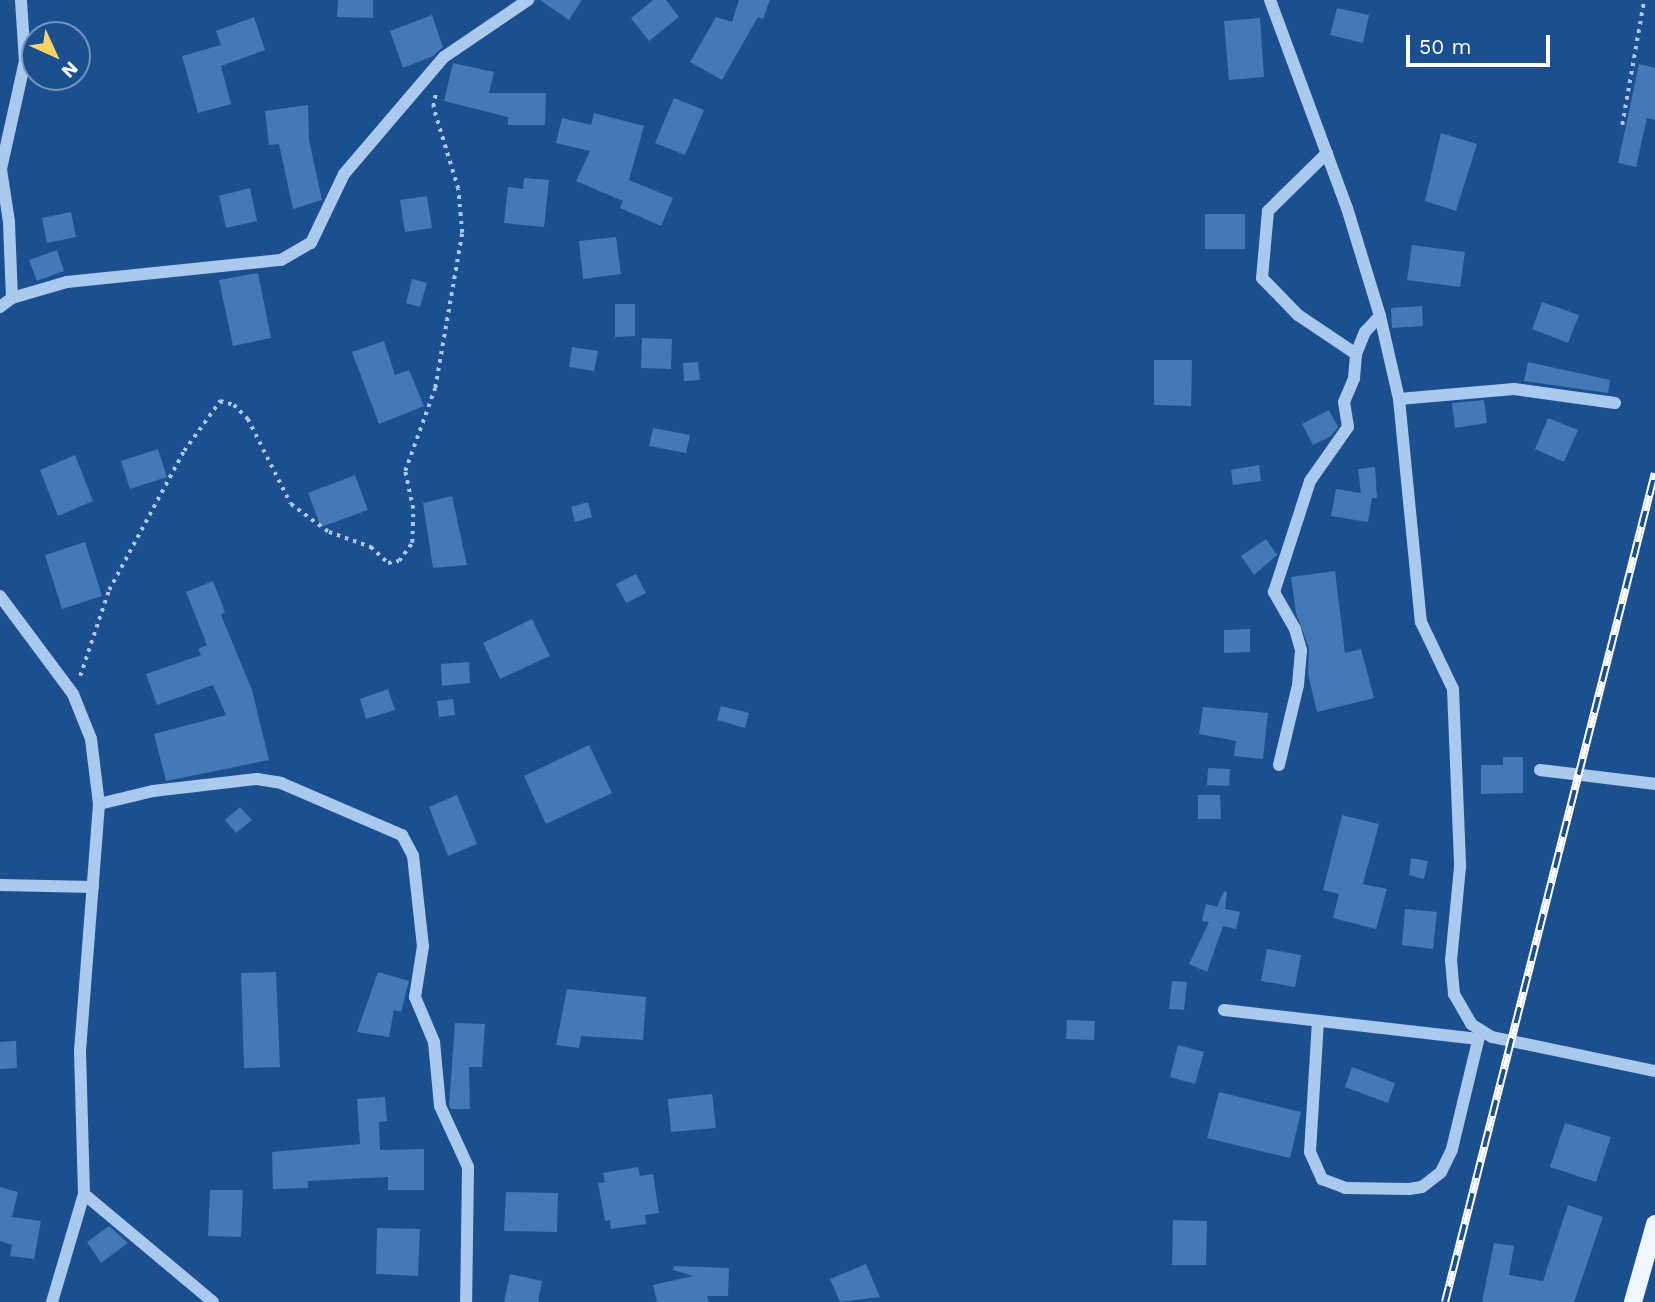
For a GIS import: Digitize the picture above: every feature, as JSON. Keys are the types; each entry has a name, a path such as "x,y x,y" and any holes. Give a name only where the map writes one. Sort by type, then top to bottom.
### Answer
{"main road":[{"path":"1633,1302 1655,1224"}],"street":[{"path":"12,298 9,222 1,169 5,127 25,61 22,0"},
{"path":"0,307 12,298 67,282 281,260 311,243 344,174 444,57 528,0"},
{"path":"1269,0 1327,153 1380,316 1399,399 1422,622 1453,689 1460,867 1450,974 1460,1008 1479,1036 1452,1149 1441,1172 1422,1187 1345,1188 1322,1178 1310,1152 1318,1021"},
{"path":"1327,153 1268,211 1262,278 1298,314 1356,354"},
{"path":"1279,765 1298,685 1301,650 1295,629 1274,592 1310,481 1348,427 1344,402 1354,378 1356,354 1365,332 1380,316"},
{"path":"1399,399 1514,389 1615,403"},
{"path":"0,596 73,694 91,739 100,804 80,1051 84,1194 52,1302"},
{"path":"1540,770 1655,785"},
{"path":"100,804 153,790 257,779 281,783 402,835 412,856 423,946 415,998 434,1042 440,1107 468,1167 466,1302"},
{"path":"0,885 93,887"},
{"path":"1224,1010 1479,1036 1655,1071"},
{"path":"84,1194 213,1302"}],"path":[{"path":"1622,125 1644,0"},
{"path":"73,694 108,590 184,451 220,401 234,405 248,419 290,504 319,525 371,547 388,564 399,561 412,543 413,509 405,471 435,388 462,233 458,189 433,107 444,57"}],"building":[{"path":"338,0 373,0 373,18 337,17"},
{"path":"540,0 582,0 569,20"},
{"path":"653,0 666,0 679,17 649,41 631,18"},
{"path":"739,0 770,0 763,19 758,17 722,80 690,62 716,17 732,22"},
{"path":"1337,8 1369,15 1363,43 1330,35"},
{"path":"432,15 443,47 433,56 403,68 390,31"},
{"path":"254,17 265,50 221,66 231,104 198,113 182,56 221,45 216,31"},
{"path":"1260,18 1264,77 1229,80 1224,21"},
{"path":"453,63 494,72 489,93 546,93 545,125 508,125 508,117 444,101"},
{"path":"1639,64 1655,68 1655,120 1647,118 1636,167 1618,163"},
{"path":"674,98 704,110 685,155 655,143"},
{"path":"308,105 309,140 322,200 293,209 279,144 269,145 265,111"},
{"path":"594,113 644,126 629,180 673,198 661,226 620,208 623,201 576,181 590,151 556,143 562,118 591,125"},
{"path":"1441,133 1477,144 1456,211 1425,201"},
{"path":"524,178 549,180 544,227 504,223 508,187 523,189"},
{"path":"250,188 257,221 226,228 219,196"},
{"path":"427,196 432,228 405,232 400,200"},
{"path":"71,212 76,237 47,243 42,218"},
{"path":"1205,214 1245,214 1245,249 1205,249"},
{"path":"616,237 621,274 583,279 579,241"},
{"path":"1412,245 1465,252 1460,287 1407,280"},
{"path":"57,250 64,271 37,281 29,260"},
{"path":"258,273 271,338 233,346 219,280"},
{"path":"412,279 427,283 420,307 406,303"},
{"path":"1542,302 1579,315 1568,343 1532,329"},
{"path":"615,304 635,304 635,336 615,337"},
{"path":"1422,306 1423,326 1392,328 1391,308"},
{"path":"642,338 672,339 671,369 641,368"},
{"path":"384,341 395,375 409,370 424,406 379,424 352,352"},
{"path":"572,347 598,351 594,371 569,367"},
{"path":"1154,360 1192,360 1191,406 1154,405"},
{"path":"698,362 700,380 684,381 683,363"},
{"path":"1528,362 1610,380 1608,393 1524,381"},
{"path":"1484,400 1487,423 1455,428 1452,403"},
{"path":"1329,410 1338,427 1331,436 1313,445 1302,424"},
{"path":"1548,418 1578,430 1564,462 1535,449"},
{"path":"653,428 690,435 686,453 649,446"},
{"path":"158,449 167,477 130,489 121,461"},
{"path":"75,455 93,501 58,516 40,470"},
{"path":"1259,465 1261,481 1233,485 1231,470"},
{"path":"1375,467 1377,498 1372,498 1368,522 1331,516 1336,489 1361,493 1358,469"},
{"path":"355,475 368,510 321,527 308,493"},
{"path":"452,496 467,565 433,568 423,503"},
{"path":"588,502 592,517 575,522 571,507"},
{"path":"1266,539 1277,555 1254,575 1241,556"},
{"path":"85,542 102,596 62,609 45,555"},
{"path":"1335,571 1345,653 1361,649 1374,698 1317,712 1308,674 1309,648 1296,613 1291,577"},
{"path":"636,574 646,593 626,603 616,584"},
{"path":"213,581 225,612 221,615 252,690 269,760 166,781 154,734 226,715 213,685 157,705 146,674 201,655 198,649 207,645 186,592"},
{"path":"532,619 550,656 500,679 483,643"},
{"path":"1250,629 1250,652 1224,653 1224,630"},
{"path":"469,662 470,683 442,686 441,664"},
{"path":"388,689 395,710 366,719 360,699"},
{"path":"453,699 455,715 439,717 437,701"},
{"path":"721,706 749,713 745,728 717,720"},
{"path":"1203,707 1268,713 1263,759 1234,756 1236,741 1199,734"},
{"path":"589,745 612,793 546,824 524,776"},
{"path":"1503,757 1523,757 1523,793 1481,794 1481,765 1503,765"},
{"path":"1208,768 1230,769 1229,786 1207,785"},
{"path":"457,795 477,844 448,856 429,807"},
{"path":"1198,795 1220,795 1221,819 1198,819"},
{"path":"240,807 252,820 236,833 225,820"},
{"path":"1342,815 1379,824 1363,884 1387,889 1376,929 1333,918 1339,894 1323,890"},
{"path":"1411,858 1428,861 1424,879 1409,875"},
{"path":"1224,891 1227,892 1225,909 1240,912 1236,929 1223,926 1207,972 1189,964 1209,922 1202,921 1206,904 1217,907"},
{"path":"1405,909 1437,912 1433,949 1402,945"},
{"path":"1267,949 1301,955 1295,987 1261,981"},
{"path":"276,972 280,1067 244,1068 241,973"},
{"path":"378,972 409,981 401,1012 394,1010 389,1037 357,1032"},
{"path":"1172,981 1187,982 1184,1010 1169,1009"},
{"path":"567,989 646,997 643,1040 581,1036 579,1048 556,1045"},
{"path":"1067,1020 1095,1021 1094,1040 1066,1039"},
{"path":"455,1023 485,1024 482,1067 469,1067 470,1109 451,1109 449,1105"},
{"path":"16,1041 17,1068 0,1069 0,1042"},
{"path":"1178,1045 1204,1052 1195,1084 1170,1077"},
{"path":"1352,1067 1395,1083 1388,1103 1345,1087"},
{"path":"1219,1092 1301,1112 1290,1158 1207,1138"},
{"path":"712,1094 716,1128 671,1132 668,1099"},
{"path":"385,1097 387,1121 379,1122 380,1150 424,1149 424,1190 388,1190 388,1177 308,1181 308,1188 273,1189 272,1152 360,1144 357,1099"},
{"path":"1565,1123 1611,1137 1596,1182 1550,1167"},
{"path":"638,1167 640,1176 653,1174 659,1213 645,1215 646,1224 611,1229 610,1220 605,1221 598,1183 605,1182 603,1173"},
{"path":"0,1187 18,1192 12,1217 41,1221 34,1259 10,1256 12,1245 0,1241"},
{"path":"210,1190 243,1190 241,1237 208,1236"},
{"path":"506,1192 558,1193 557,1232 504,1231"},
{"path":"1568,1205 1603,1217 1574,1302 1482,1302 1494,1243 1514,1246 1509,1275 1543,1281"},
{"path":"1173,1220 1207,1221 1206,1265 1172,1265"},
{"path":"109,1226 128,1243 101,1263 87,1242"},
{"path":"377,1228 420,1229 418,1276 376,1274"},
{"path":"866,1264 880,1297 840,1302 830,1279"},
{"path":"674,1266 729,1268 728,1296 707,1296 709,1302 657,1302 653,1285 693,1276 673,1270"},
{"path":"510,1274 542,1281 538,1302 504,1302"}],"railway":[{"path":"1445,1302 1655,473"}]}
